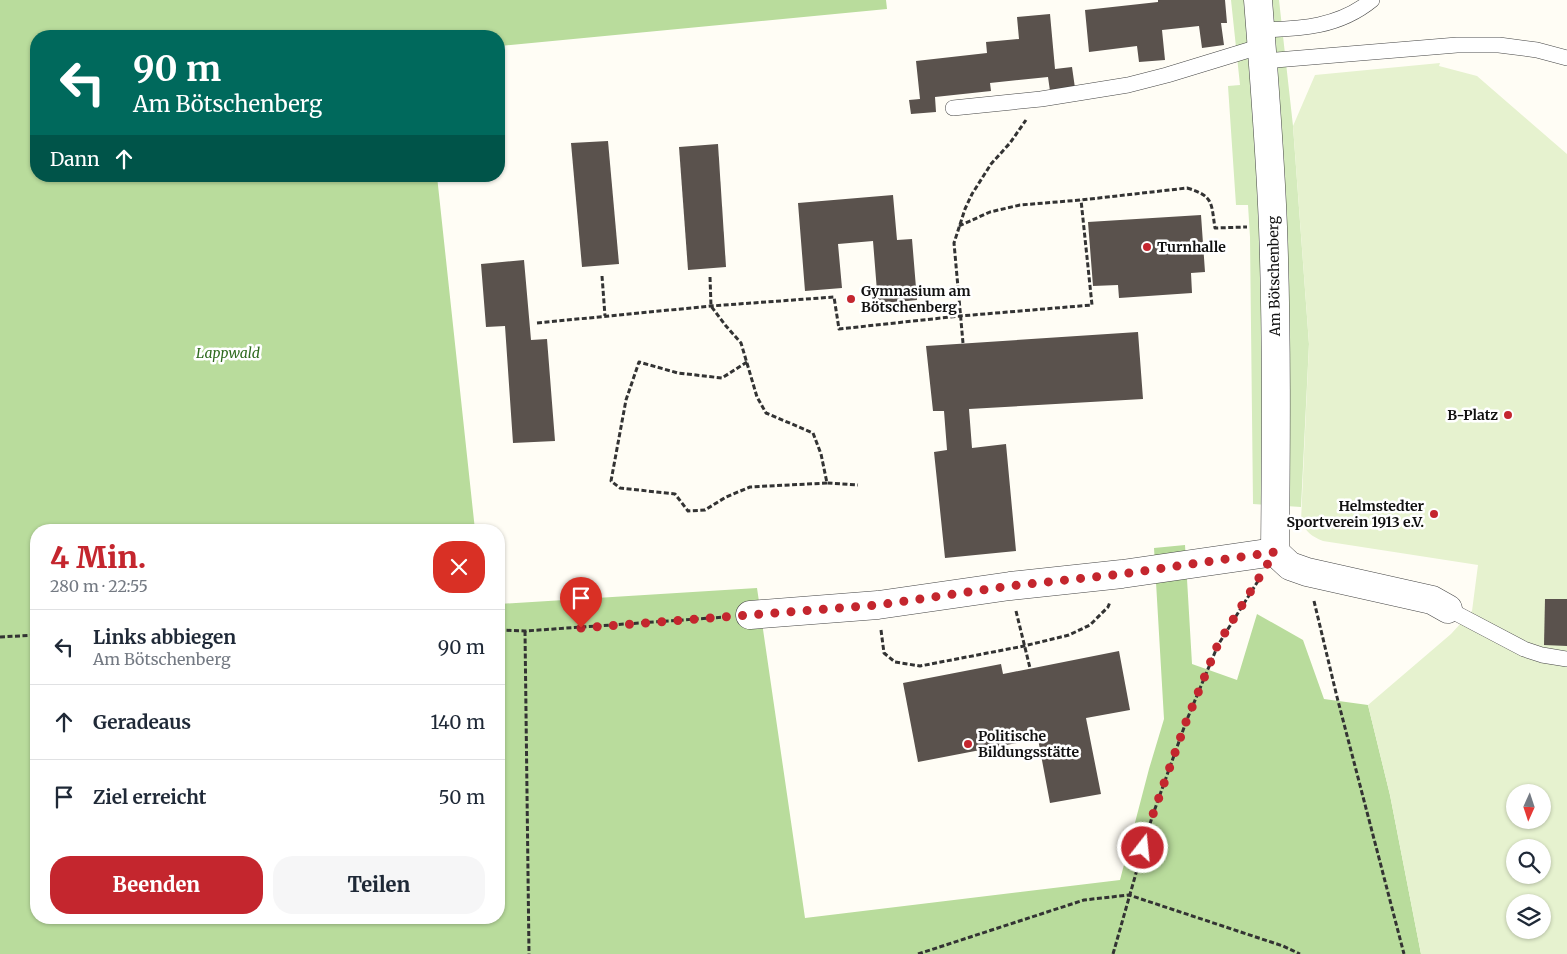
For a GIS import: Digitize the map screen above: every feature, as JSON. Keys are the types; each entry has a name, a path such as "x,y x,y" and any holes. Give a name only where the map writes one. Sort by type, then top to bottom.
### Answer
{"street":[{"name":"Am Bötschenberg","path":"1258,0 1273,227 1276,385 1275,552"},
{"path":"750,615 878,605 1010,586 1122,574 1275,552 1290,566 1307,572 1432,600 1448,609"}],"lane":[{"path":"953,108 1042,99 1144,81 1262,46 1297,29 1336,21 1360,10 1372,0"},
{"path":"1262,46 1499,45 1537,50 1567,58"},
{"path":"1448,609 1524,649 1542,655 1567,659"}],"path":[{"path":"963,343 954,243 964,209 991,164 1010,143 1042,99"},
{"path":"959,226 990,212 1020,205 1187,188 1201,192 1211,201 1215,228 1273,227"},
{"path":"537,323 712,306 834,297 839,329 960,316 1092,305 1081,200"},
{"path":"602,276 605,316"},
{"path":"710,277 712,306 740,343 757,397 766,413 813,433 827,483"},
{"path":"747,362 722,378 678,373 639,362 626,400 611,481 620,488 675,494 688,511 705,510 726,496 750,487 827,483 858,485"},
{"path":"1112,954 1152,817 1182,730 1218,644 1275,552"},
{"path":"1307,572 1337,697 1404,954"},
{"path":"878,605 884,653 895,662 920,666 1024,646 1069,635 1090,625 1108,607 1122,574"},
{"path":"1010,586 1030,668"},
{"path":"505,630 525,631 750,615"},
{"path":"525,631 529,954"},
{"path":"0,637 30,635"},
{"path":"918,954 1084,900 1129,895 1283,946 1300,954"}],"green space":[{"name":"Lappwald","path":"0,0 886,0 887,9 505,45 505,30 30,30 30,182 438,182 474,524 30,524 30,924 505,924 505,604 757,588 805,918 1120,880 1164,719 1154,548 1185,545 1192,664 1237,680 1257,614 1303,640 1324,699 1368,705 1390,795 1421,954 0,954"},
{"path":"1231,0 1279,0 1293,126 1309,344 1301,507 1253,504 1250,237 1248,205 1236,205 1228,86 1240,85"},
{"name":"Helmstedter Sportverein 1913 e.V.","path":"1440,63 1439,66 1477,76 1567,154 1567,954 1421,954 1390,795 1368,705 1451,634 1472,611 1478,565 1323,541 1309,533 1301,521 1309,344 1293,126 1315,75"}],"building":[{"path":"1158,0 1225,0 1227,23 1221,23 1224,45 1202,48 1199,26 1162,30 1165,60 1139,62 1137,46 1089,52 1085,10 1158,2"},
{"path":"1050,14 1055,69 1072,67 1075,88 1050,91 1048,77 990,83 991,91 935,97 936,112 911,114 909,100 920,99 916,61 987,53 986,42 1019,39 1017,17"},
{"path":"608,141 619,264 582,267 571,143"},
{"path":"718,144 726,267 688,270 679,147"},
{"path":"893,195 897,240 912,239 917,300 878,304 873,241 838,244 842,288 805,291 798,203"},
{"name":"Turnhalle","path":"1201,215 1205,272 1191,273 1192,293 1119,298 1118,285 1093,286 1088,222"},
{"path":"524,260 531,340 547,339 555,441 513,443 505,326 486,327 481,264"},
{"path":"1138,332 1143,399 969,409 972,448 1006,444 1016,551 945,558 934,452 947,450 944,411 933,411 926,346"},
{"path":"1545,599 1567,599 1567,646 1544,645"},
{"name":"Politische Bildungsstätte","path":"1119,651 1130,710 1086,718 1101,794 1050,803 1038,739 918,762 903,683 1001,664 1003,674"}],"place":[{"name":"Turnhalle","path":"1147,247"},
{"name":"Gymnasium am Bötschenberg","path":"851,299"},
{"name":"B-Platz","path":"1508,415"},
{"name":"Helmstedter Sportverein 1913 e.V.","path":"1434,514"},
{"name":"Politische Bildungsstätte","path":"968,744"}],"route":[{"path":"581,628 878,605 1010,586 1122,574 1275,552 1218,644 1186,722 1143,848"}]}
